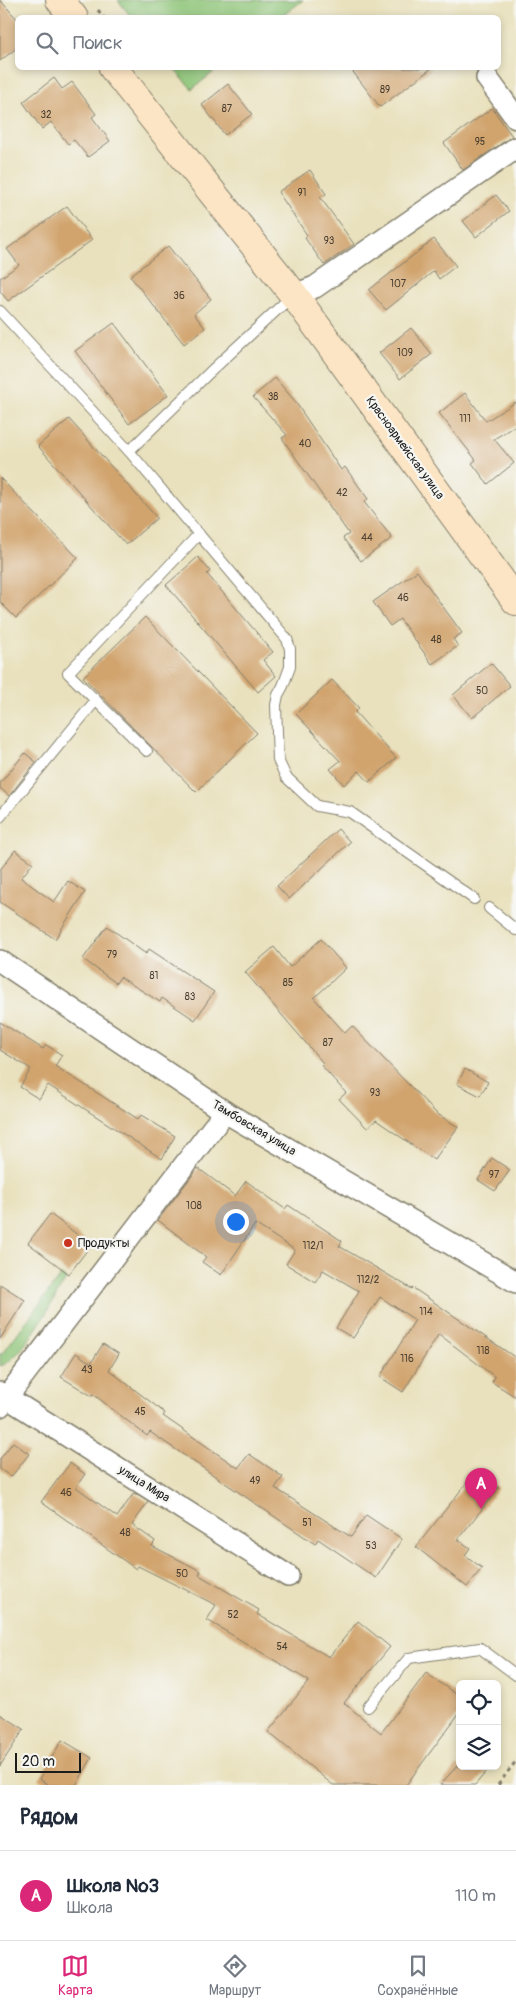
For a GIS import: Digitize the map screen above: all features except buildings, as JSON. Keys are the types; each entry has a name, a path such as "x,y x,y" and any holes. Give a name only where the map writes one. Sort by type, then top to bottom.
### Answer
{"street":[{"path":"60,0 72,15"},
{"name":"Красноармейская улица","path":"115,70 294,295 516,601"},
{"path":"487,78 516,118"},
{"path":"294,295 315,287 516,148"},
{"name":"Тамбовская улица","path":"0,962 225,1112 516,1282"},
{"path":"2,1399 225,1112"},
{"name":"улица Мира","path":"2,1399 288,1576"}],"lane":[{"path":"129,451 210,372 294,295"},
{"path":"0,311 129,451 287,639 292,658 276,705 278,760 286,777 316,806 350,812 474,899"},
{"path":"147,751 68,673 199,534"},
{"path":"0,817 96,700"},
{"path":"489,908 516,930"},
{"path":"368,1707 409,1658 480,1648 516,1675"}],"path":[{"path":"498,1785 516,1762"}],"green space":[{"path":"118,0 303,0 284,15 130,15"},
{"path":"175,70 216,70 192,89"},
{"path":"61,1275 66,1279 37,1328 18,1353 9,1362 0,1366 0,1353 2,1354"}],"place":[{"name":"Продукты","path":"68,1243"},
{"name":"Школа №3","path":"481,1509"}]}
